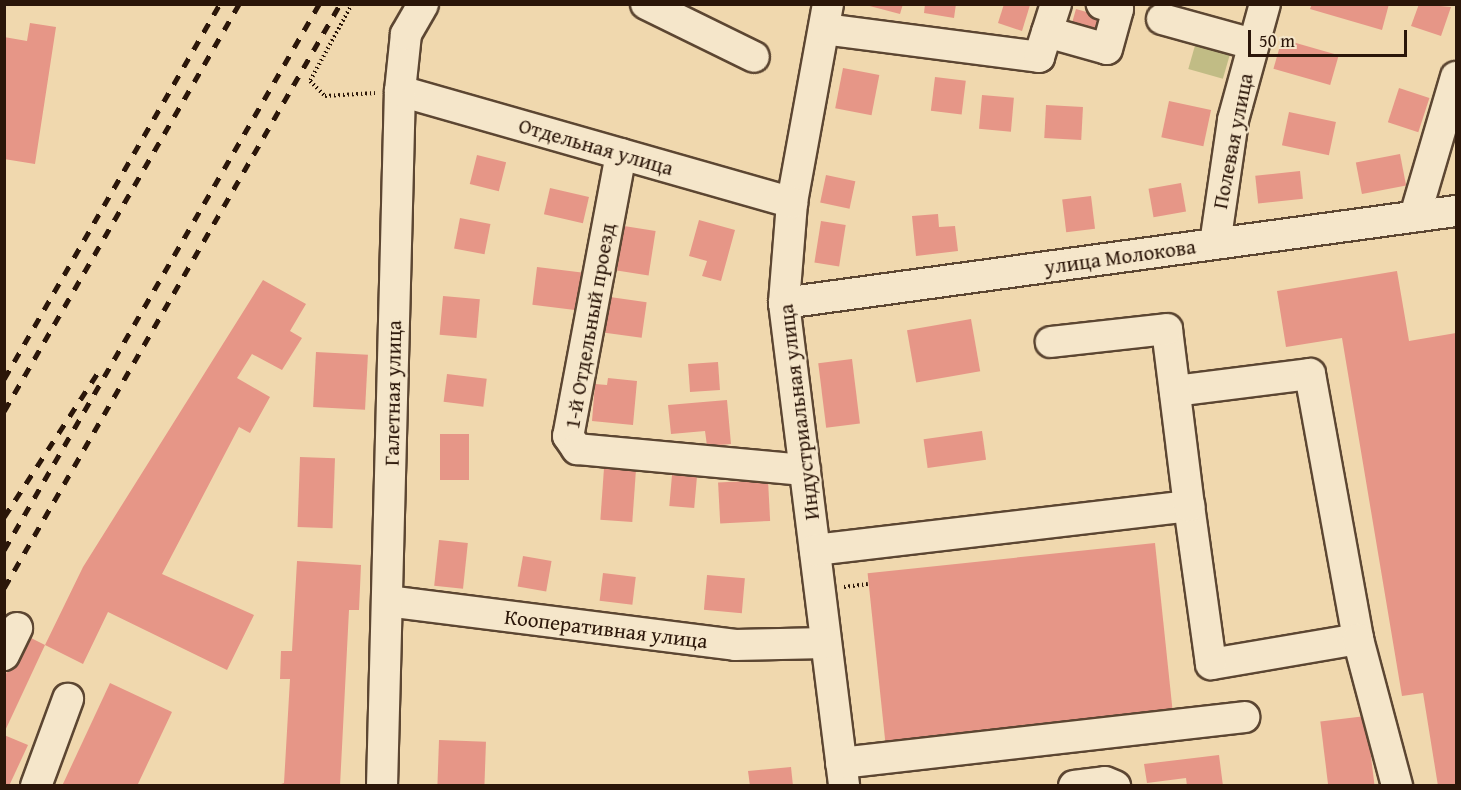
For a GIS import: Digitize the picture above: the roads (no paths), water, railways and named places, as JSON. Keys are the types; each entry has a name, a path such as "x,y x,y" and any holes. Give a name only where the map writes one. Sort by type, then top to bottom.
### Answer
{"street":[{"name":"Галетная улица","path":"382,786 400,91 406,34 423,4"},
{"path":"646,4 754,57"},
{"path":"826,17 1047,31 1107,49 1118,9 1102,4"},
{"name":"Полевая улица","path":"1215,244 1233,120 1265,4"},
{"name":"Индустриальная улица","path":"826,17 792,203 784,303 843,774"},
{"path":"1162,19 1253,44"},
{"path":"1415,216 1456,78"},
{"name":"Отдельная улица","path":"400,91 792,203"},
{"name":"1-й Отдельный проезд","path":"621,154 568,436 577,448 805,470"},
{"name":"улица Молокова","path":"784,303 1456,211"},
{"path":"1051,342 1167,329 1211,664 1358,639"},
{"path":"1175,391 1310,374 1358,639 1397,786"},
{"path":"815,550 1189,506"},
{"name":"Кооперативная улица","path":"387,601 735,645 826,643"},
{"path":"4,655 17,628"},
{"path":"36,786 68,699"},
{"path":"843,774 1244,717"},
{"path":"1074,786 1105,782 1115,786"}],"railway":[{"path":"4,379 220,4"},
{"path":"4,411 239,4"},
{"path":"4,550 319,4"},
{"path":"4,588 340,4"},
{"path":"4,517 97,374"}]}
